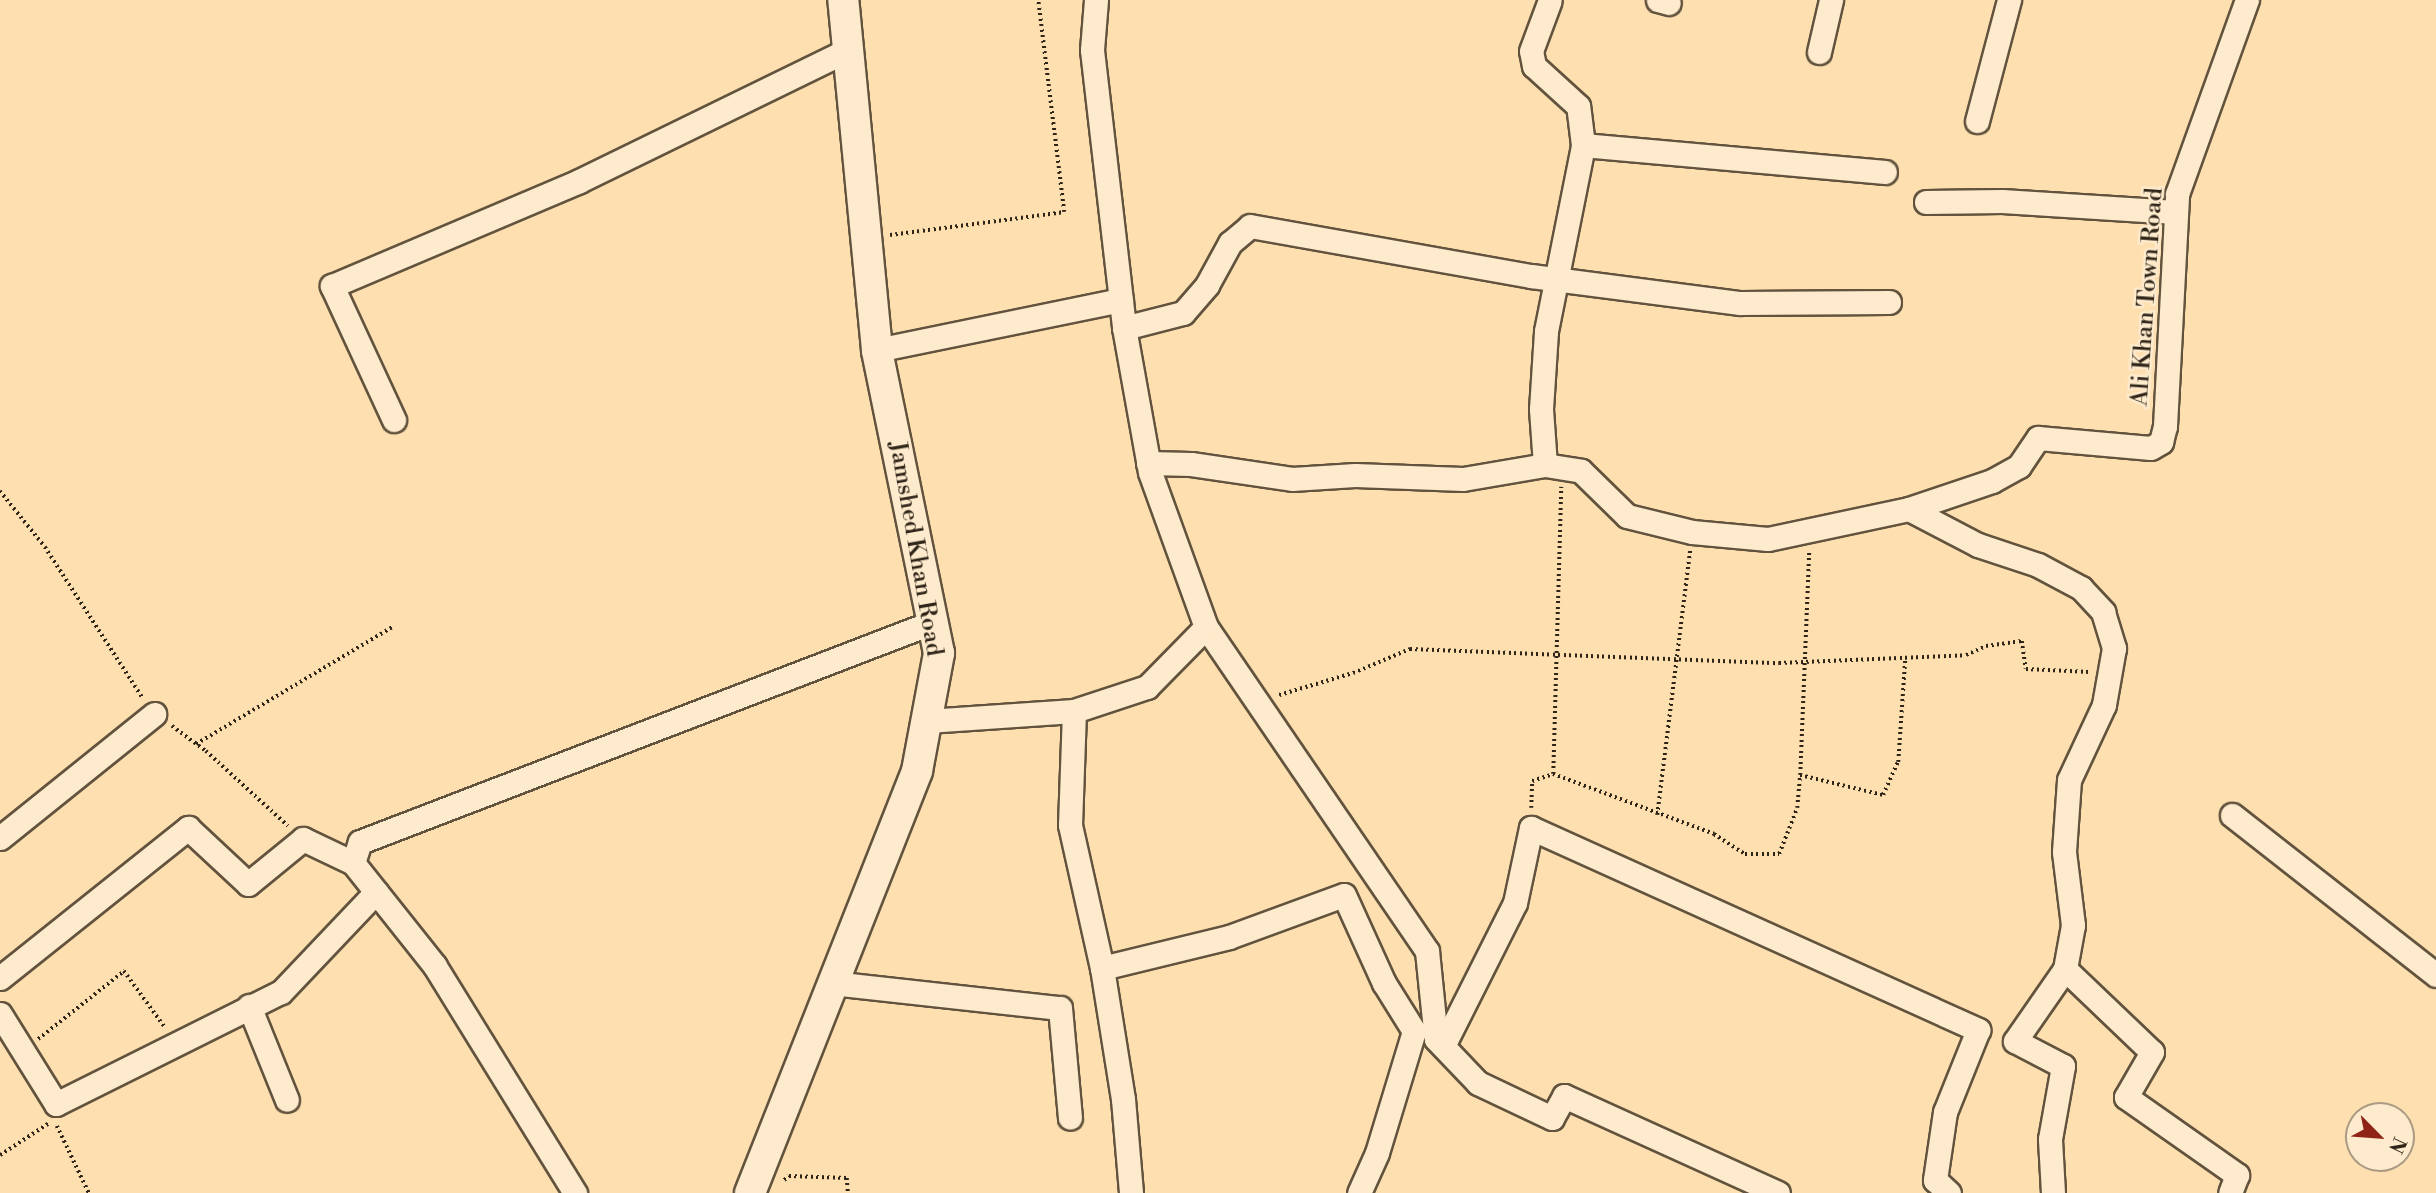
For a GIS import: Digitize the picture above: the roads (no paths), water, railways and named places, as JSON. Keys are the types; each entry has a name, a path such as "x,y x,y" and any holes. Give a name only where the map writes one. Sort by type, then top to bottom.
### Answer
{"street":[{"name":"Jamshed Khan Road","path":"750,1193 917,771 939,653 877,350 863,238 843,0"},
{"path":"1096,0 1092,50 1124,328 1148,463 1206,626 1427,951 1436,1039 1478,1083 1552,1118 1564,1096 1778,1193"},
{"path":"1550,0 1531,51 1534,66 1578,106 1583,145 1546,331 1541,409 1553,466"},
{"path":"1819,52 1830,0"},
{"path":"1978,121 2009,0"},
{"name":"Ali Khan Town Road","path":"1909,509 1993,481 2019,466 2038,438 2151,448 2161,442 2177,194 2248,0"},
{"path":"394,420 332,286 579,181 847,50"},
{"path":"1583,145 1885,172"},
{"path":"1926,202 2003,201 2176,212"},
{"path":"1124,328 1183,313 1207,285 1230,243 1250,226 1558,279 1740,303 1889,302"},
{"path":"877,350 1121,300"},
{"path":"1148,463 1191,464 1292,479 1355,475 1463,479 1553,466 1581,471 1627,516 1692,532 1768,539 1909,509 1978,545 2038,565 2081,588 2103,612 2114,648 2104,705 2069,780 2064,852 2073,925 2065,969 2015,1041 2063,1066 2049,1139 2053,1193"},
{"path":"353,863 360,842 933,622"},
{"path":"927,721 1074,711 1147,687 1206,626"},
{"path":"1074,711 1070,825 1101,968 1123,1099 1130,1193"},
{"path":"0,838 155,714"},
{"path":"2232,815 2436,975"},
{"path":"0,978 188,828 248,884 303,839 353,863 435,966 575,1193"},
{"path":"1443,1046 1515,903 1531,828 1978,1030 1945,1112 1935,1180 1949,1193"},
{"path":"0,1014 56,1104 281,992 376,892"},
{"path":"1101,968 1229,937 1344,895 1384,983 1414,1031 1377,1153 1359,1193"},
{"path":"2065,969 2152,1052 2126,1097 2237,1175 2230,1193"},
{"path":"832,983 1060,1008 1070,1118"},
{"path":"249,1006 287,1100"}]}
